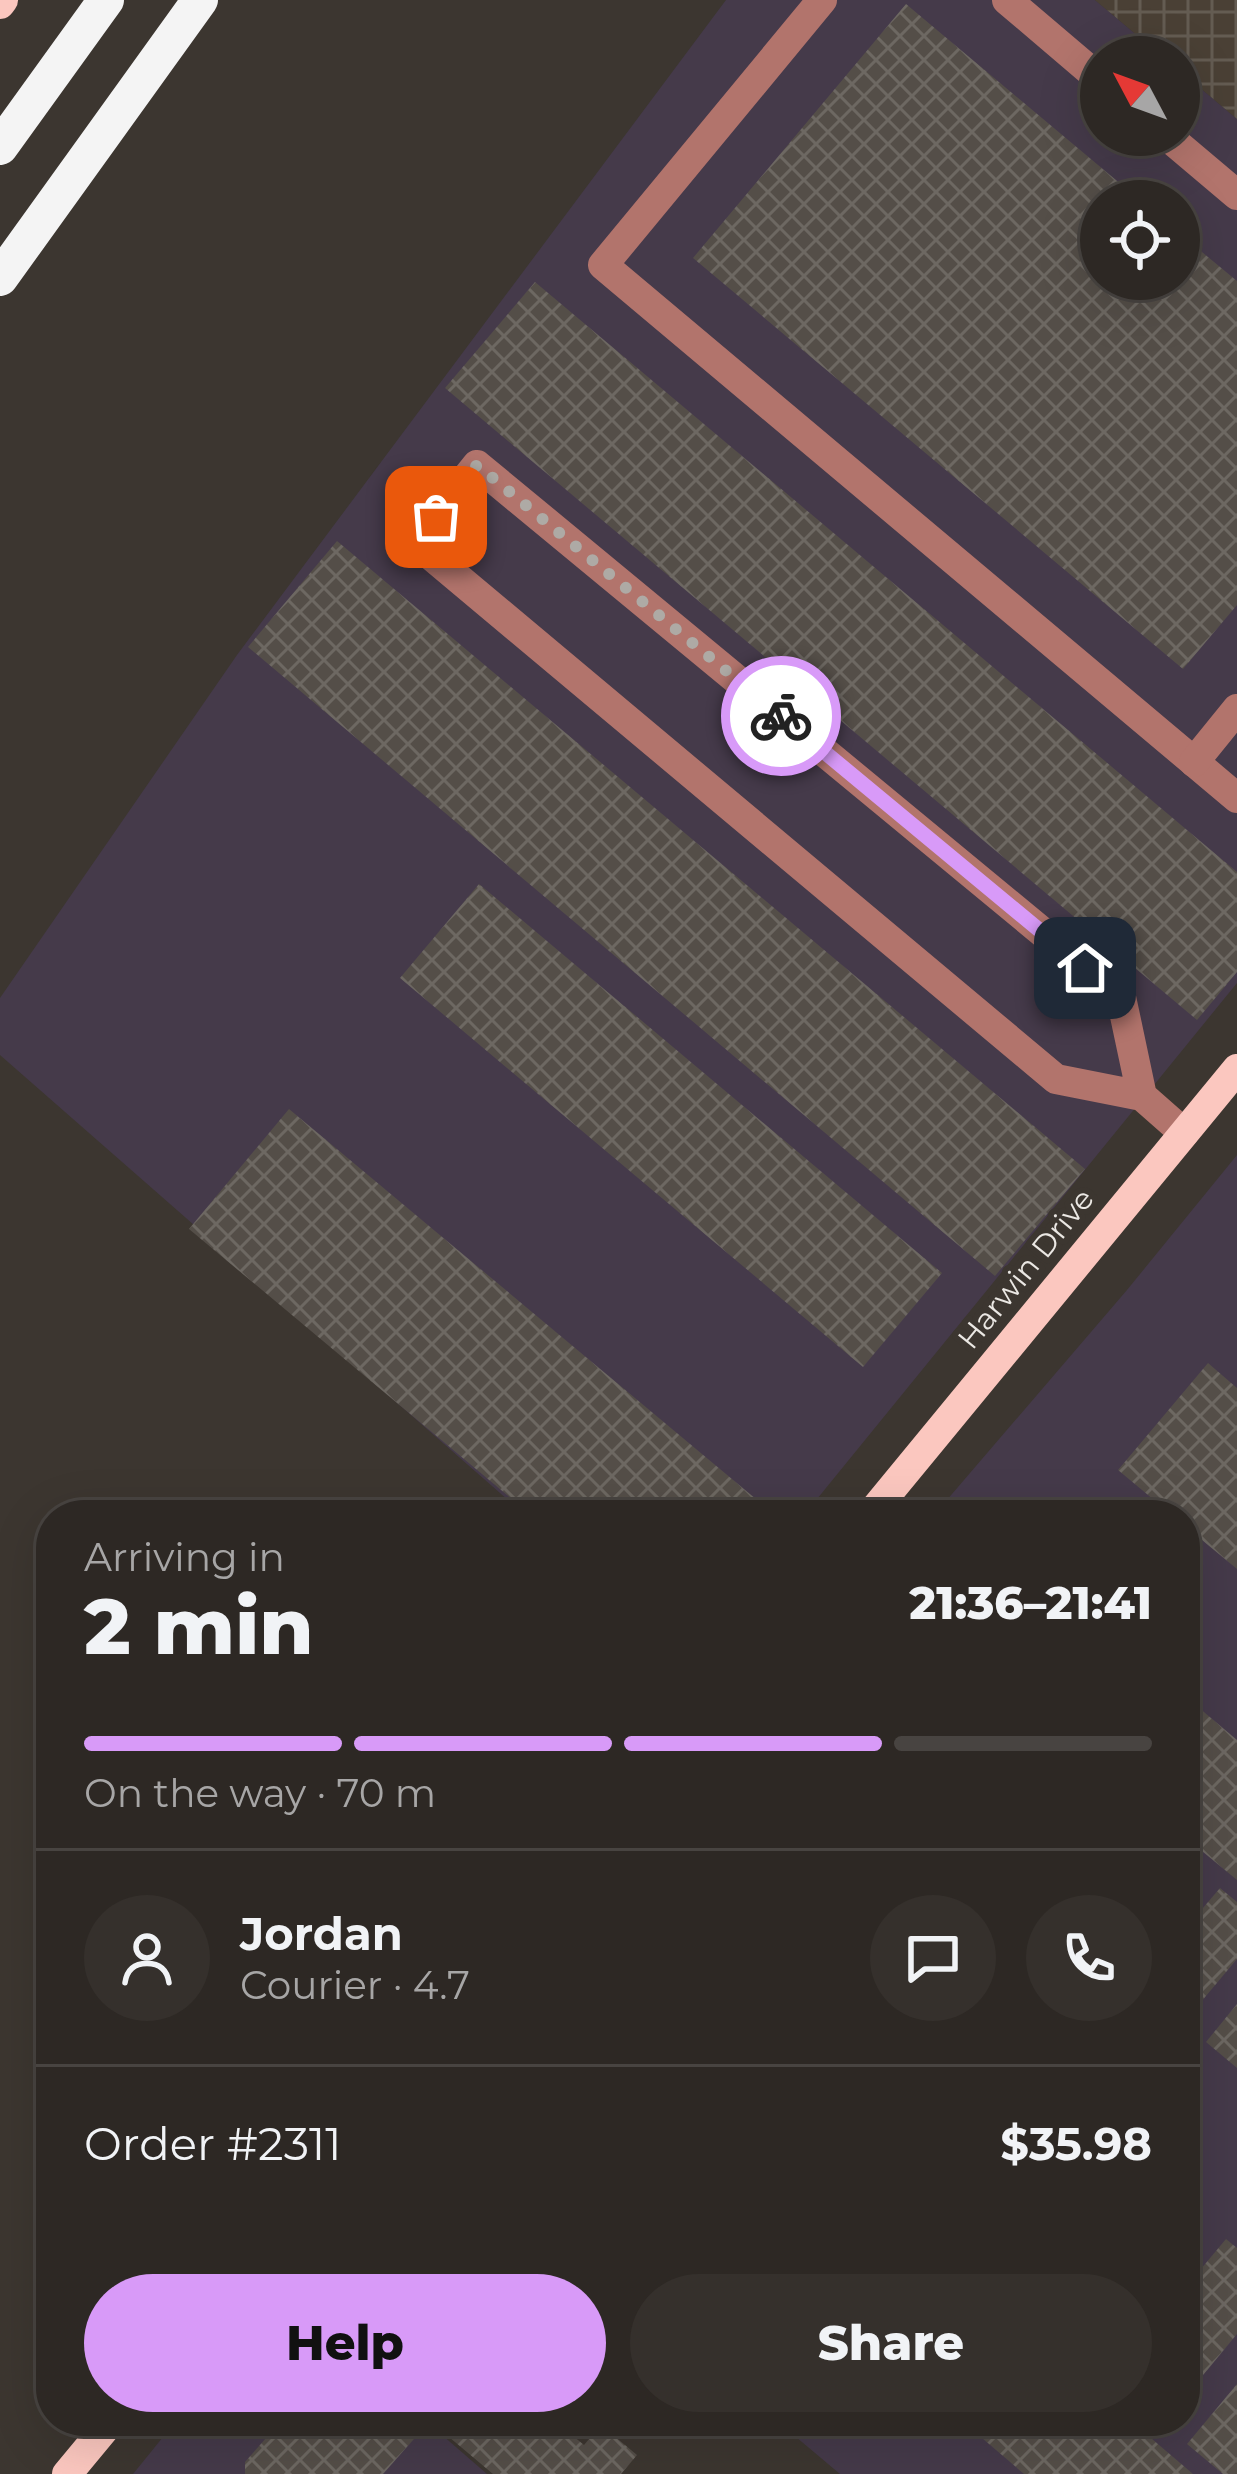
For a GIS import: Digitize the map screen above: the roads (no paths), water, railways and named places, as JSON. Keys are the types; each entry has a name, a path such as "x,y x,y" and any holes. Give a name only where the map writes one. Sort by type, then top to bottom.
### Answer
{"highway":[{"path":"0,147 106,0"},
{"path":"0,278 200,0"}],"main road":[{"name":"Harwin Drive","path":"882,1500 1237,1069"},
{"path":"67,2474 99,2436"}],"lane":[{"path":"822,0 603,265 1237,798"},
{"path":"1007,0 1080,62"},
{"path":"1191,156 1237,195"},
{"path":"1142,1096 1121,998 477,465 416,542 1055,1079 1142,1096 1184,1132"},
{"path":"1194,762 1237,709"}]}
